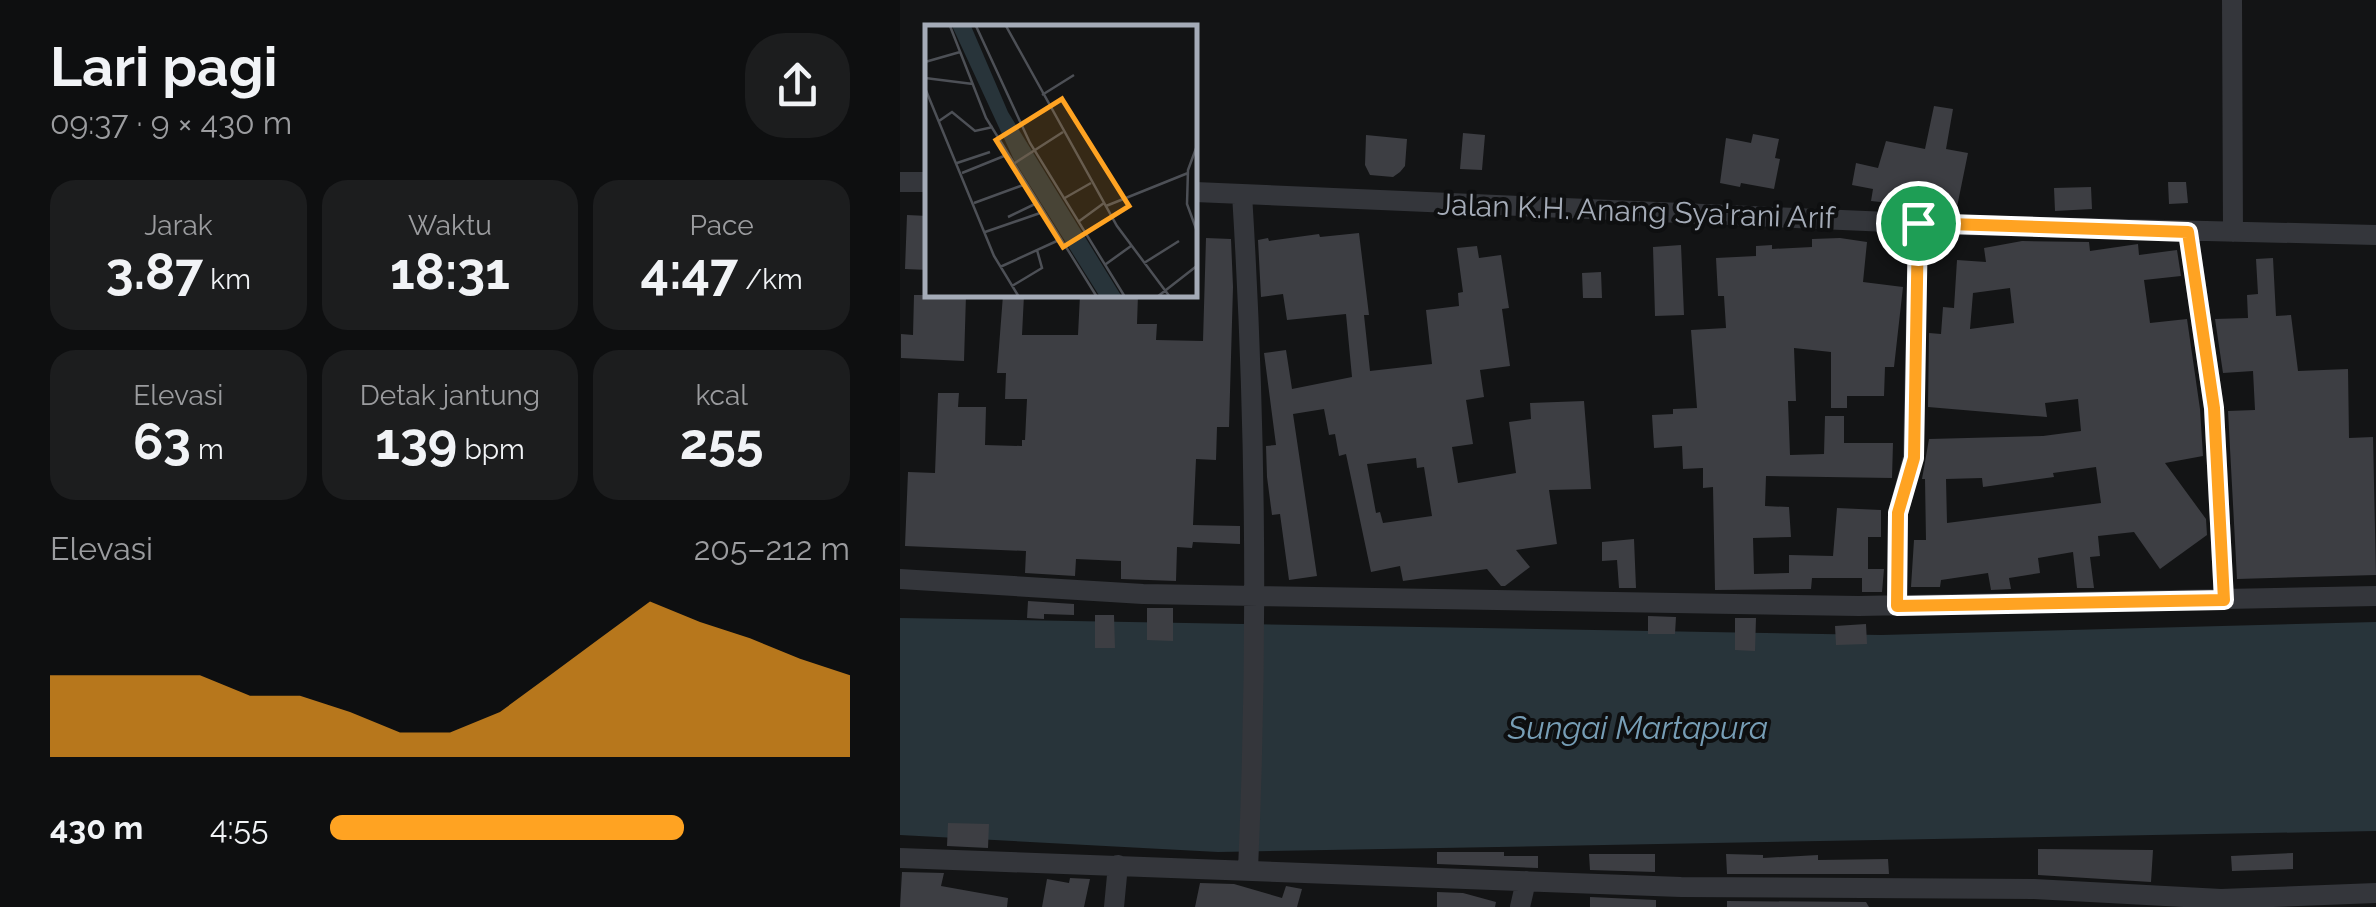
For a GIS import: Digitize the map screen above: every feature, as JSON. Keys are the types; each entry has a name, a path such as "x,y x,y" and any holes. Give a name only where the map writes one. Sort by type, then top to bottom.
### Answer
{"street":[{"path":"2232,0 2233,232"},
{"name":"Jalan K.H. Anang Sya'rani Arif","path":"1198,192 1918,223 2376,235"},
{"path":"1242,194 1252,356 1256,596 1248,863"},
{"path":"1897,606 1898,513 1914,458 1918,223"},
{"path":"2188,232 2214,408 2224,600"},
{"path":"900,580 1143,594 1897,606 2376,596"},
{"path":"900,858 1118,865 1248,863 1782,898 1898,899 2034,889 2278,901 2376,893"},
{"path":"1114,907 1118,865"},
{"path":"1520,907 1526,881"}],"water":[{"name":"Sungai Martapura","path":"900,618 1881,635 2376,622 2376,831 1218,852 900,835"}],"building":[{"path":"1934,106 1953,109 1946,149 1968,153 1957,207 1919,200 1918,206 1871,201 1873,189 1852,185 1856,163 1878,168 1886,141 1925,149"},
{"path":"1463,133 1485,135 1482,170 1460,169"},
{"path":"1753,134 1779,139 1774,189 1720,183 1726,138 1751,143"},
{"path":"1366,135 1407,139 1405,166 1400,172 1393,177 1370,175 1365,165"},
{"path":"2168,182 2186,182 2188,203 2169,204"},
{"path":"2091,187 2092,209 2055,211 2054,188"},
{"path":"907,215 925,216 925,270 905,269"},
{"path":"1359,233 1369,315 1364,315 1370,371 1432,364 1426,310 1459,306 1458,293 1463,292 1457,248 1477,246 1479,258 1501,255 1509,308 1502,309 1510,366 1480,370 1484,397 1466,400 1473,444 1452,447 1458,483 1516,473 1509,422 1531,419 1530,403 1584,401 1591,489 1549,490 1557,544 1516,550 1530,567 1505,586 1487,569 1403,581 1400,566 1371,572 1346,454 1339,456 1335,434 1329,435 1324,409 1293,414 1317,576 1289,580 1280,514 1272,515 1267,477 1266,446 1276,445 1264,353 1286,350 1292,389 1352,377 1346,314 1287,320 1283,294 1261,297 1258,240 1319,234 1320,237","holes":["1416,458 1417,468 1424,467 1432,516 1383,523 1380,512 1376,513 1367,464"]},
{"path":"1206,238 1231,239 1229,427 1217,427 1216,460 1196,459 1193,525 1240,526 1240,544 1193,542 1192,548 1177,547 1176,581 1121,579 1121,561 1076,559 1075,576 1025,573 1026,551 905,546 908,472 935,473 938,393 959,393 958,407 986,407 985,445 1022,446 1025,440 1027,399 1005,399 1006,373 997,373 1003,298 1024,298 1022,335 1078,335 1080,298 1138,298 1137,324 1157,324 1156,340 1203,341"},
{"path":"1812,239 1867,242 1863,282 1903,287 1894,367 1885,367 1884,396 1847,396 1847,408 1831,408 1831,352 1794,348 1796,401 1788,401 1790,455 1824,454 1825,416 1844,416 1844,443 1893,443 1892,478 1766,476 1765,506 1789,507 1791,537 1753,538 1754,574 1789,573 1789,555 1833,556 1837,508 1881,510 1881,537 1868,537 1868,569 1884,569 1882,592 1862,592 1862,578 1812,578 1811,589 1715,590 1713,487 1703,488 1703,468 1683,469 1682,446 1654,448 1652,415 1697,408 1691,330 1726,328 1724,296 1718,296 1716,258 1756,256 1756,246 1812,247"},
{"path":"2022,241 2089,242 2090,251 2138,244 2139,255 2177,250 2181,276 2144,280 2150,323 2187,319 2203,456 2165,463 2206,519 2207,535 2160,569 2134,532 2098,536 2100,556 2090,557 2094,588 2077,588 2073,552 2038,558 2040,573 2009,578 2011,589 1991,590 1988,573 1941,580 1940,587 1911,587 1914,540 1926,540 1922,479 1929,439 2081,431 2078,399 2045,403 2047,417 1928,407 1929,333 1941,334 1943,307 1954,308 1957,260 1986,262 1984,248","holes":["2010,288 2014,323 1970,329 1973,293","2096,467 2101,503 1947,523 1946,479 1982,478 1983,487"]},
{"path":"1681,245 1684,315 1655,316 1653,247"},
{"path":"2273,258 2276,316 2291,315 2298,371 2348,369 2349,438 2373,437 2376,575 2237,579 2228,411 2255,410 2253,371 2223,373 2215,319 2248,318 2247,295 2258,294 2256,259"},
{"path":"1601,272 1602,298 1583,298 1582,273"},
{"path":"914,295 966,298 964,361 901,358 901,334 913,335"},
{"path":"1634,539 1636,588 1619,588 1617,560 1602,561 1602,542"},
{"path":"1028,601 1074,604 1074,615 1027,618"},
{"path":"1147,608 1173,608 1173,641 1147,640"},
{"path":"1095,615 1114,615 1115,648 1095,648"},
{"path":"1648,616 1676,617 1675,634 1648,634"},
{"path":"1735,618 1756,618 1755,651 1735,650"},
{"path":"1866,624 1867,644 1836,645 1835,626"},
{"path":"948,823 989,824 988,848 947,846"},
{"path":"2038,849 2153,850 2151,882 2038,875"},
{"path":"1437,852 1538,856 1538,868 1437,864"},
{"path":"2293,853 2293,869 2232,871 2231,856"},
{"path":"1589,854 1655,854 1655,872 1590,870"},
{"path":"1726,854 1763,858 1818,855 1818,860 1888,859 1889,874 1727,874"},
{"path":"902,872 944,873 941,886 1008,898 1007,907 900,907"},
{"path":"1070,878 1090,879 1084,907 1042,907 1047,879 1069,883"},
{"path":"1200,883 1234,884 1282,898 1286,886 1302,889 1297,907 1195,907"},
{"path":"1437,892 1463,893 1496,902 1495,907 1437,907"},
{"path":"1590,897 1656,900 1656,907 1590,907"},
{"path":"1727,901 1866,902 1869,907 1727,907"}],"route":[{"path":"1918,223 2188,232 2214,408 2224,600 1897,606 1898,513 1914,458 1918,223"}]}
